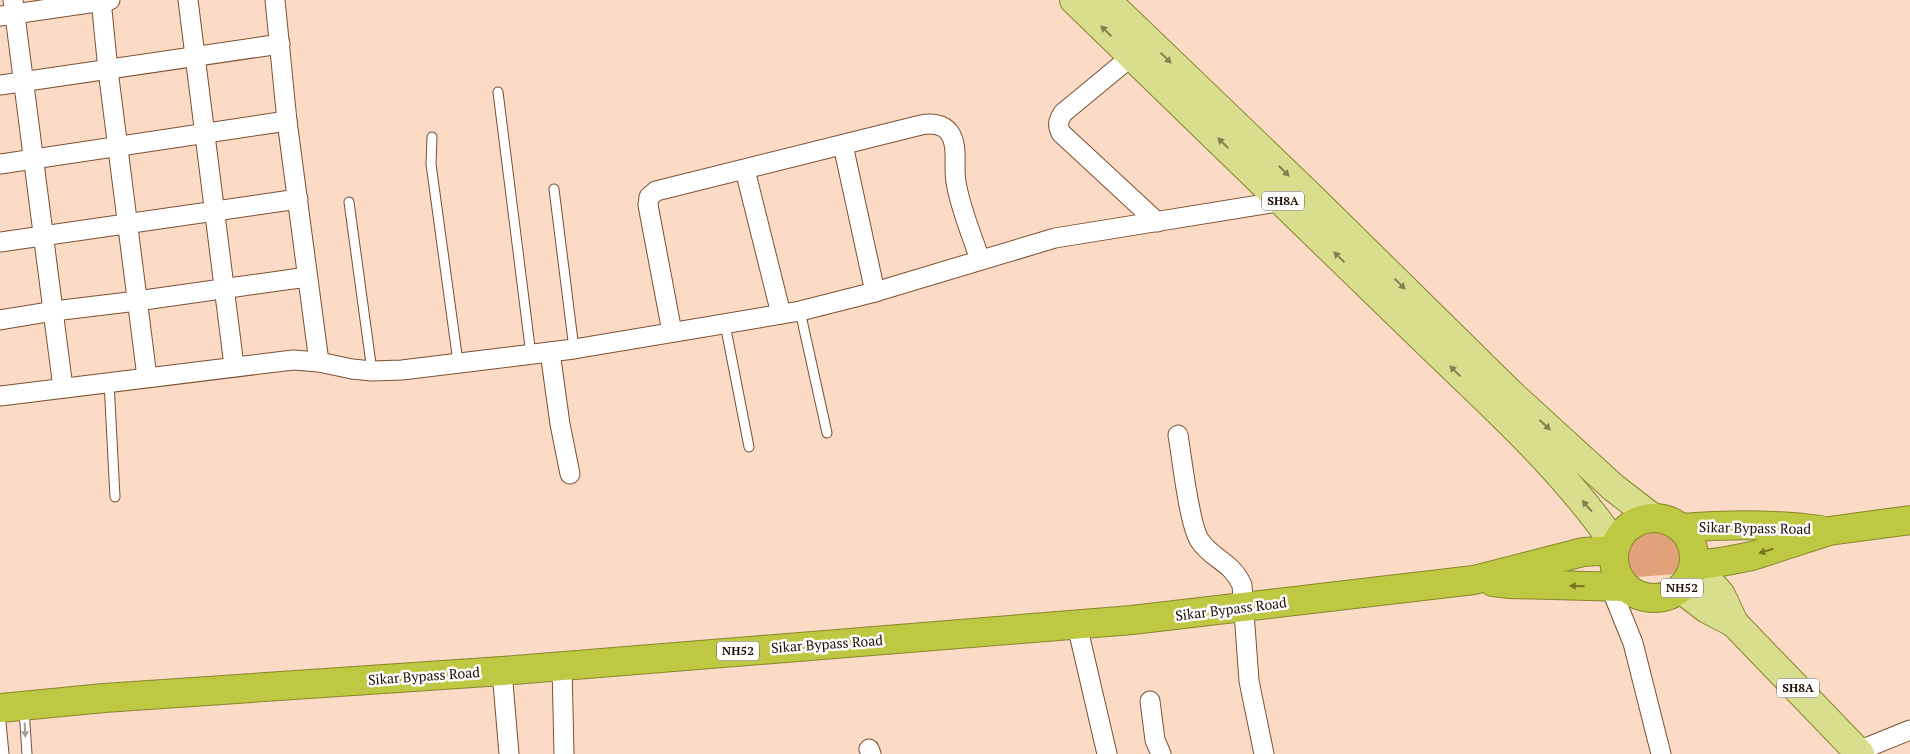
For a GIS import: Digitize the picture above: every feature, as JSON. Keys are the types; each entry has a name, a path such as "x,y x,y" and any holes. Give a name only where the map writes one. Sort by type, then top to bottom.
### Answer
{"highway":[{"name":"Sikar Bypass Road","path":"1653,518 1663,519 1681,528 1692,544 1689,575"},
{"path":"1618,587 1618,576 1614,563 1615,548 1626,529 1644,520 1653,518"},
{"name":"Sikar Bypass Road","path":"1474,580 1510,584 1618,587 1647,598 1665,597 1689,575 1720,562 1752,556 1829,531 1910,520"},
{"name":"Sikar Bypass Road","path":"1681,528 1715,525 1789,526 1829,531"},
{"name":"Sikar Bypass Road","path":"12,707 104,698 502,671 1132,620 1474,580 1583,552 1615,548"}],"main road":[{"name":"SH8A","path":"1074,0 1534,446 1594,514 1615,548"},
{"name":"SH8A","path":"1106,0 1311,197 1509,392 1614,488 1653,518"},
{"name":"SH8A","path":"1689,575 1704,577 1717,591 1734,623 1859,753"}],"street":[{"path":"64,388 24,80 9,10 104,0 108,70 147,377"},
{"path":"188,0 234,366"},
{"path":"275,0 287,121 319,362"},
{"path":"0,86 24,80 108,70 280,44"},
{"path":"1132,56 1063,113 1058,120 1058,127 1061,133 1157,222"},
{"path":"0,164 287,121"},
{"path":"672,332 648,205 649,197 656,191 931,123 949,131 954,141 956,181 980,260"},
{"path":"844,145 875,292"},
{"path":"745,170 781,314"},
{"path":"0,242 214,212 298,198"},
{"path":"0,396 293,360 319,362 372,371 402,370 574,349 800,311 875,292 1055,238 1283,201"},
{"path":"0,320 307,277"},
{"path":"540,353 562,432 570,474"},
{"path":"1178,435 1193,522 1198,538 1205,548 1237,573 1242,585 1249,681 1264,754"},
{"path":"1618,587 1661,754"},
{"path":"1077,625 1107,754"},
{"path":"562,666 564,754"},
{"path":"502,671 509,754"},
{"path":"1150,701 1155,740 1162,754"},
{"path":"1859,753 1910,730"},
{"path":"1091,754 1098,752 1102,754"}],"lane":[{"path":"498,92 540,353"},
{"path":"432,137 432,164 458,362"},
{"path":"554,189 574,349"},
{"path":"349,202 372,371"},
{"path":"800,311 827,433"},
{"path":"725,324 748,447"},
{"path":"109,382 115,497"},
{"path":"4,754 12,707"},
{"path":"12,707 26,754"}],"shaded area":[{"path":"1674,527 1688,537 1691,548 1690,560 1684,569 1676,574 1638,577 1628,572 1621,562 1624,539 1636,531"}]}
